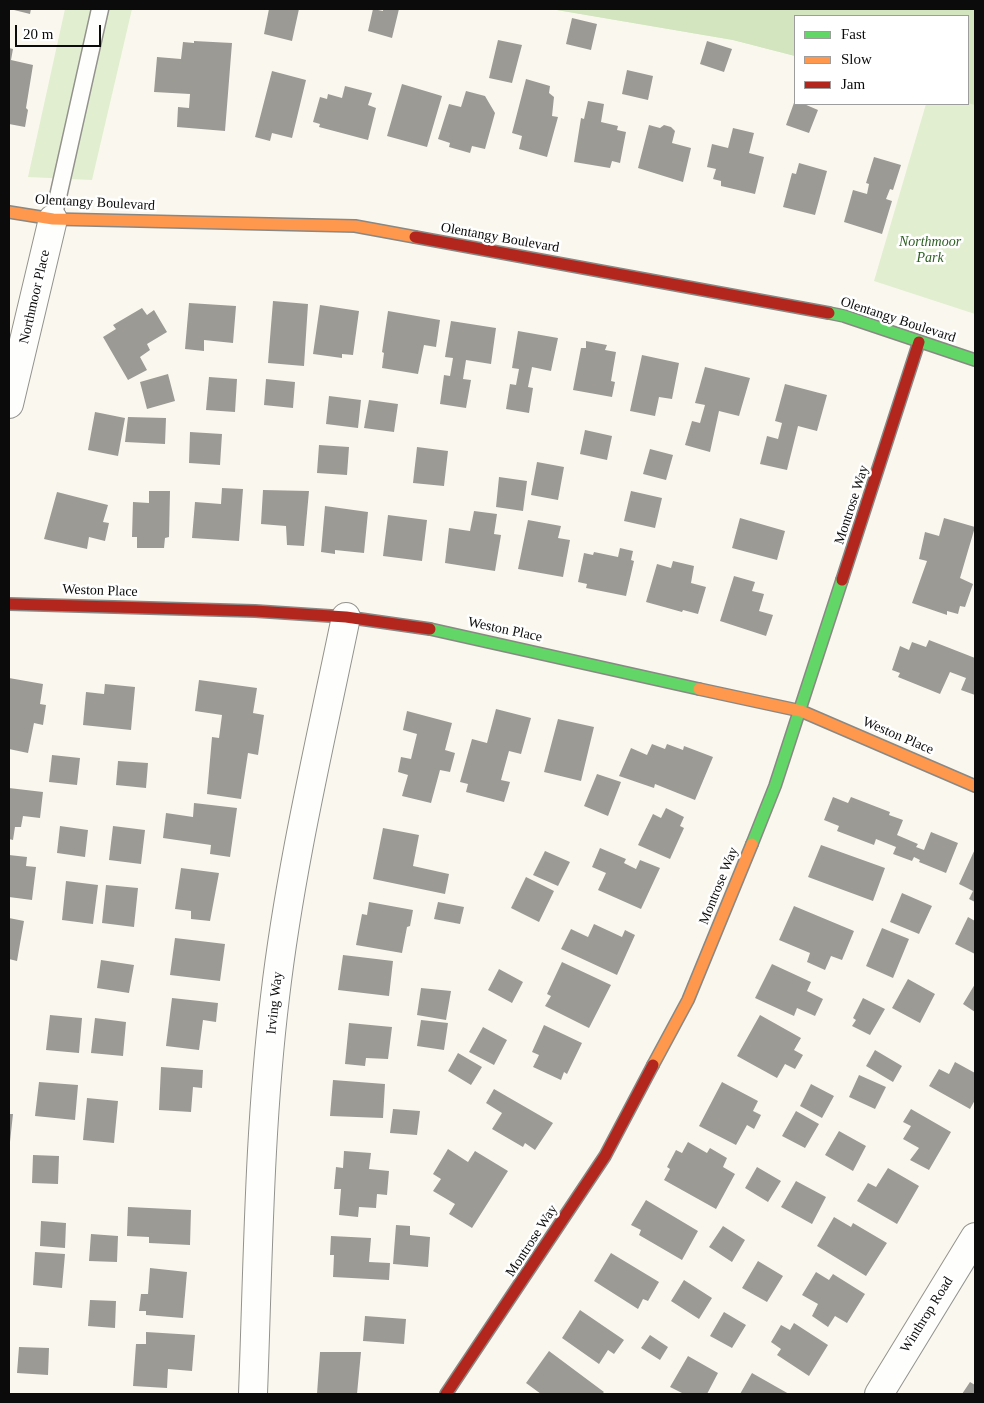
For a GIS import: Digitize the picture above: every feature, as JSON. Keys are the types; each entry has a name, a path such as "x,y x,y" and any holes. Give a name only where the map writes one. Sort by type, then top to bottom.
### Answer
{"street":[{"name":"Olentangy Boulevard","path":"9,212 53,219 355,226 844,316 975,360"},
{"name":"Northmoor Place","path":"9,404 53,219"},
{"name":"Montrose Way","path":"446,1394 605,1156 688,1000 776,786 919,342"},
{"name":"Weston Place","path":"9,604 255,611 346,617 419,627 801,711 975,786"},
{"name":"Irving Way","path":"253,1394 264,1124 275,997 295,858 346,617"},
{"name":"Winthrop Road","path":"878,1394 975,1236"}],"lane":[{"path":"53,219 100,9"}],"green space":[{"path":"65,9 132,9 92,180 28,177"},
{"name":"Northmoor Park","path":"551,9 975,9 975,314 874,281 926,105 969,105 969,15 794,15 794,56 733,40"},
{"path":"551,9 975,9 975,105 969,103 969,15 794,15 794,56 733,40"}],"building":[{"path":"10,9 31,9 30,14"},
{"path":"269,9 299,9 292,41 264,34"},
{"path":"373,9 383,11 383,9 399,9 392,38 368,31"},
{"path":"572,18 597,24 591,50 566,44"},
{"path":"498,40 522,45 512,83 489,78"},
{"path":"194,41 232,43 225,131 177,127 178,107 189,108 190,94 154,92 157,57 181,59 183,42 194,43"},
{"path":"707,41 732,49 724,72 700,64"},
{"path":"9,48 13,49 11,60 33,65 25,127 9,124"},
{"path":"627,70 653,76 648,100 622,94"},
{"path":"272,71 306,80 292,138 272,133 270,141 255,137"},
{"path":"526,79 550,86 549,93 554,97 552,116 558,117 547,157 519,149 522,136 512,133"},
{"path":"402,84 442,96 427,147 387,136"},
{"path":"345,86 372,93 368,105 376,108 368,140 319,127 320,124 313,122 320,97 327,99 328,94 342,98"},
{"path":"466,91 485,96 495,113 485,149 472,146 470,153 449,147 450,143 438,139 449,104 461,107"},
{"path":"588,101 604,104 601,122 618,126 617,130 626,132 620,163 612,161 610,168 574,162 581,118 584,119"},
{"path":"794,103 794,105 806,105 818,110 809,133 786,125"},
{"path":"649,125 660,128 664,125 671,127 675,131 672,143 691,148 683,182 638,168"},
{"path":"733,128 754,133 749,153 764,157 755,194 721,186 721,181 713,179 716,169 707,167 712,144 728,148"},
{"path":"874,157 901,165 893,190 890,189 886,199 892,201 882,234 844,222 853,190 867,194 869,184 866,183"},
{"path":"799,163 827,171 815,215 783,207 792,173 796,174"},
{"path":"273,301 308,304 304,366 268,363"},
{"path":"189,303 236,306 233,343 204,340 204,351 185,349"},
{"path":"320,305 359,311 353,355 342,354 342,358 313,354"},
{"path":"142,308 147,315 154,310 167,332 147,344 150,350 140,357 147,370 128,380 103,337 116,329 113,325"},
{"path":"388,311 440,320 436,347 424,345 418,374 382,368 384,353 382,352"},
{"path":"451,321 496,328 491,364 466,360 463,379 471,380 466,408 440,404 444,375 450,376 453,358 445,357"},
{"path":"518,331 558,338 551,371 532,367 528,387 533,388 529,413 506,409 510,384 516,385 519,369 512,368"},
{"path":"586,341 607,345 605,350 616,352 611,381 615,382 612,397 573,390 581,348 586,348"},
{"path":"642,355 679,363 672,399 659,397 655,416 630,411"},
{"path":"705,367 750,378 739,416 719,411 710,452 685,445 692,421 700,423 705,405 695,403"},
{"path":"168,374 175,401 147,409 140,382"},
{"path":"209,377 237,379 235,412 206,410"},
{"path":"266,379 295,382 293,408 264,405"},
{"path":"785,384 827,395 817,431 798,426 787,470 760,464 767,436 778,439 782,423 775,421"},
{"path":"329,396 361,400 358,428 326,424"},
{"path":"369,400 398,404 394,432 364,428"},
{"path":"95,412 125,418 118,456 88,450"},
{"path":"128,417 166,418 165,444 125,442"},
{"path":"585,430 612,436 607,460 580,454"},
{"path":"190,432 222,434 220,465 189,463"},
{"path":"319,445 349,447 347,475 317,473"},
{"path":"417,447 448,451 444,486 413,483"},
{"path":"650,449 673,455 666,480 643,474"},
{"path":"537,462 564,467 558,500 531,495"},
{"path":"499,477 527,481 523,511 496,507"},
{"path":"222,488 243,489 239,541 192,538 195,502 221,504"},
{"path":"263,490 309,491 304,546 287,545 286,526 261,524"},
{"path":"149,491 170,491 169,537 165,538 164,548 137,548 137,537 132,537 133,502 149,503"},
{"path":"631,491 662,498 655,528 624,521"},
{"path":"57,492 108,505 103,522 109,523 105,541 89,537 87,549 44,539"},
{"path":"325,506 368,512 364,553 335,550 335,554 321,552"},
{"path":"474,511 497,514 494,534 501,535 495,571 445,563 449,528 470,531"},
{"path":"388,515 427,520 422,561 383,556"},
{"path":"740,518 785,531 777,560 732,548"},
{"path":"944,518 975,527 960,578 973,584 965,607 960,606 958,614 947,611 947,615 912,603 927,561 919,559 925,532 939,536"},
{"path":"528,520 561,526 558,538 570,540 563,577 518,569"},
{"path":"620,548 633,551 631,560 634,561 626,596 586,588 587,584 578,582 584,553 593,555 594,552 618,557"},
{"path":"673,561 694,566 691,583 706,587 698,614 683,610 682,612 646,602 657,564 671,568"},
{"path":"734,576 755,582 752,591 764,594 759,611 773,615 766,636 720,621"},
{"path":"929,640 975,658 975,695 961,690 966,678 950,672 940,694 898,677 900,673 892,670 900,646 909,650 912,642 926,647"},
{"path":"9,678 43,684 40,704 46,705 43,725 34,723 28,753 9,749"},
{"path":"199,680 257,688 253,713 264,715 258,755 248,753 241,799 207,794 212,737 219,738 222,715 195,711"},
{"path":"105,684 135,687 131,730 83,725 86,692 104,694"},
{"path":"496,709 531,718 521,754 509,751 501,780 510,782 504,802 466,792 468,784 460,782 472,739 487,743"},
{"path":"407,711 452,723 445,750 455,753 450,772 440,770 431,803 402,796 408,775 398,772 401,757 411,759 417,734 403,730"},
{"path":"558,719 594,727 581,781 544,772"},
{"path":"652,744 665,749 667,744 683,750 684,746 713,757 695,800 655,784 654,788 619,776 631,748 647,755"},
{"path":"52,755 80,758 77,785 49,782"},
{"path":"118,761 148,763 146,788 116,785"},
{"path":"597,774 621,782 608,816 584,806"},
{"path":"9,788 43,792 40,818 23,816 21,827 15,827 13,840 9,839"},
{"path":"833,797 848,803 851,797 890,812 889,815 903,820 897,835 918,844 916,847 924,850 931,832 958,843 946,873 919,862 920,860 914,857 912,861 893,854 896,847 876,839 874,845 837,831 839,826 824,820"},
{"path":"194,803 237,808 230,857 210,854 211,845 163,838 166,813 193,817"},
{"path":"666,808 684,817 680,826 684,828 670,859 638,845 653,814 661,818"},
{"path":"60,826 88,830 85,857 57,853"},
{"path":"113,826 145,830 141,864 109,860"},
{"path":"383,828 419,835 413,866 449,874 445,894 373,879"},
{"path":"821,845 885,868 873,901 808,877"},
{"path":"600,848 626,859 624,863 636,869 640,860 660,868 641,909 598,890 606,873 592,867"},
{"path":"975,849 975,902 969,899 973,891 959,884"},
{"path":"545,851 570,862 558,886 533,875"},
{"path":"9,855 27,857 26,866 36,867 32,900 9,897"},
{"path":"181,868 219,873 210,921 191,919 191,911 175,909"},
{"path":"526,877 554,891 539,922 511,908"},
{"path":"66,881 98,885 93,924 62,920"},
{"path":"106,885 138,888 134,927 102,923"},
{"path":"902,893 932,906 919,934 890,922"},
{"path":"369,902 413,910 410,926 407,927 402,953 356,945 362,914 367,915"},
{"path":"438,902 464,907 460,924 434,919"},
{"path":"794,906 854,931 842,960 831,956 825,970 807,962 810,953 779,940"},
{"path":"968,917 975,921 975,954 955,944"},
{"path":"9,918 24,921 17,961 9,959"},
{"path":"594,924 622,937 625,930 635,935 617,975 561,949 571,929 588,937"},
{"path":"882,928 909,939 893,978 866,966"},
{"path":"175,938 225,944 220,981 170,975"},
{"path":"343,955 393,961 389,996 338,990"},
{"path":"101,960 134,965 129,993 97,988"},
{"path":"562,962 611,985 589,1028 545,1006 551,996 547,994"},
{"path":"772,964 811,982 807,991 823,999 815,1016 797,1008 794,1016 755,998"},
{"path":"499,969 523,982 512,1003 488,990"},
{"path":"908,979 935,994 920,1023 892,1008"},
{"path":"975,984 975,1012 963,1004"},
{"path":"421,988 451,991 446,1020 417,1015"},
{"path":"172,998 218,1003 216,1022 203,1020 199,1050 166,1046"},
{"path":"863,998 885,1009 870,1035 852,1026 856,1020 853,1018"},
{"path":"50,1015 82,1018 79,1053 46,1050"},
{"path":"760,1015 801,1038 794,1050 803,1055 795,1069 785,1064 777,1078 737,1056"},
{"path":"95,1018 126,1022 123,1056 91,1053"},
{"path":"421,1020 448,1023 444,1050 417,1046"},
{"path":"349,1023 392,1027 388,1059 366,1058 365,1066 345,1064"},
{"path":"544,1025 582,1043 567,1074 564,1072 561,1080 533,1067 539,1055 532,1052"},
{"path":"483,1027 507,1040 494,1065 469,1052"},
{"path":"875,1050 902,1066 893,1082 866,1066"},
{"path":"458,1053 482,1067 471,1085 448,1071"},
{"path":"955,1062 975,1073 975,1100 970,1109 929,1086 939,1069 949,1074"},
{"path":"161,1067 203,1070 202,1088 193,1087 191,1112 159,1110"},
{"path":"859,1075 886,1087 875,1109 849,1097"},
{"path":"333,1080 385,1084 383,1118 330,1116"},
{"path":"39,1082 78,1085 75,1120 35,1116"},
{"path":"722,1082 758,1101 753,1111 761,1115 754,1129 747,1125 736,1145 699,1126"},
{"path":"811,1084 834,1096 822,1118 800,1106"},
{"path":"494,1089 553,1123 535,1150 525,1143 523,1147 492,1129 502,1113 486,1103"},
{"path":"87,1098 118,1101 114,1143 83,1140"},
{"path":"393,1109 420,1111 417,1135 390,1133"},
{"path":"911,1109 951,1132 929,1170 910,1160 919,1148 903,1139 911,1126 903,1122"},
{"path":"796,1111 819,1124 805,1148 782,1136"},
{"path":"9,1114 13,1114 10,1142 9,1142"},
{"path":"839,1131 866,1146 853,1171 825,1155"},
{"path":"688,1142 707,1153 710,1148 727,1158 723,1167 735,1174 716,1209 664,1180 670,1169 667,1167 676,1150 682,1153"},
{"path":"448,1149 468,1162 475,1151 508,1171 472,1228 449,1214 455,1204 433,1191 441,1179 433,1174"},
{"path":"344,1151 371,1153 369,1169 389,1171 387,1195 377,1194 376,1208 359,1207 358,1217 339,1215 341,1189 334,1189 336,1167 343,1168"},
{"path":"33,1155 59,1156 58,1184 32,1183"},
{"path":"757,1167 781,1181 768,1202 745,1188"},
{"path":"888,1168 919,1186 897,1224 857,1201 868,1183 876,1187"},
{"path":"796,1181 826,1197 812,1224 781,1207"},
{"path":"646,1200 698,1231 682,1260 639,1235 641,1230 631,1225"},
{"path":"128,1207 191,1210 190,1245 149,1243 149,1237 127,1236"},
{"path":"834,1217 851,1227 853,1223 887,1243 866,1276 817,1246"},
{"path":"41,1221 66,1223 65,1248 40,1246"},
{"path":"396,1225 410,1226 410,1235 430,1237 428,1267 393,1264"},
{"path":"723,1226 745,1240 732,1262 709,1247"},
{"path":"91,1234 118,1236 117,1262 89,1261"},
{"path":"331,1236 371,1238 369,1262 390,1263 389,1280 333,1277 334,1255 330,1255"},
{"path":"35,1252 65,1254 62,1288 33,1285"},
{"path":"611,1253 659,1282 648,1301 643,1299 638,1309 594,1281"},
{"path":"758,1261 783,1276 767,1302 742,1288"},
{"path":"150,1268 187,1272 183,1318 146,1315 146,1311 139,1311 141,1294 148,1294"},
{"path":"816,1272 829,1280 833,1274 865,1294 847,1323 835,1316 828,1327 812,1316 818,1304 802,1295"},
{"path":"684,1280 712,1298 699,1319 671,1301"},
{"path":"90,1300 116,1301 115,1328 88,1326"},
{"path":"580,1310 624,1340 614,1354 608,1350 599,1364 562,1338"},
{"path":"724,1312 746,1325 732,1348 710,1336"},
{"path":"365,1316 406,1319 404,1344 363,1341"},
{"path":"794,1323 828,1345 809,1376 777,1355 781,1349 771,1342 781,1325 790,1330"},
{"path":"146,1332 195,1335 192,1371 168,1369 167,1388 133,1386 136,1344 146,1344"},
{"path":"650,1335 668,1347 660,1360 641,1348"},
{"path":"19,1347 49,1348 48,1375 17,1373"},
{"path":"549,1351 604,1392 602,1394 541,1394 526,1383"},
{"path":"320,1352 361,1352 357,1394 317,1394"},
{"path":"688,1356 718,1373 707,1394 684,1394 670,1387"},
{"path":"752,1373 789,1394 740,1394"},
{"path":"970,1382 975,1385 975,1394 962,1394"}],"traffic: fast":[{"path":"829,313 844,316 975,360"},
{"path":"752,844 775,786 842,580"},
{"path":"430,629 699,689"}],"traffic: slow":[{"path":"9,212 53,219 355,226 415,237"},
{"path":"699,689 801,711 975,786"},
{"path":"653,1065 688,1000 752,844"}],"traffic: jam":[{"path":"415,237 829,313"},
{"path":"842,580 919,342"},
{"path":"9,604 255,611 346,617 430,629"},
{"path":"446,1394 605,1156 653,1065"}]}
